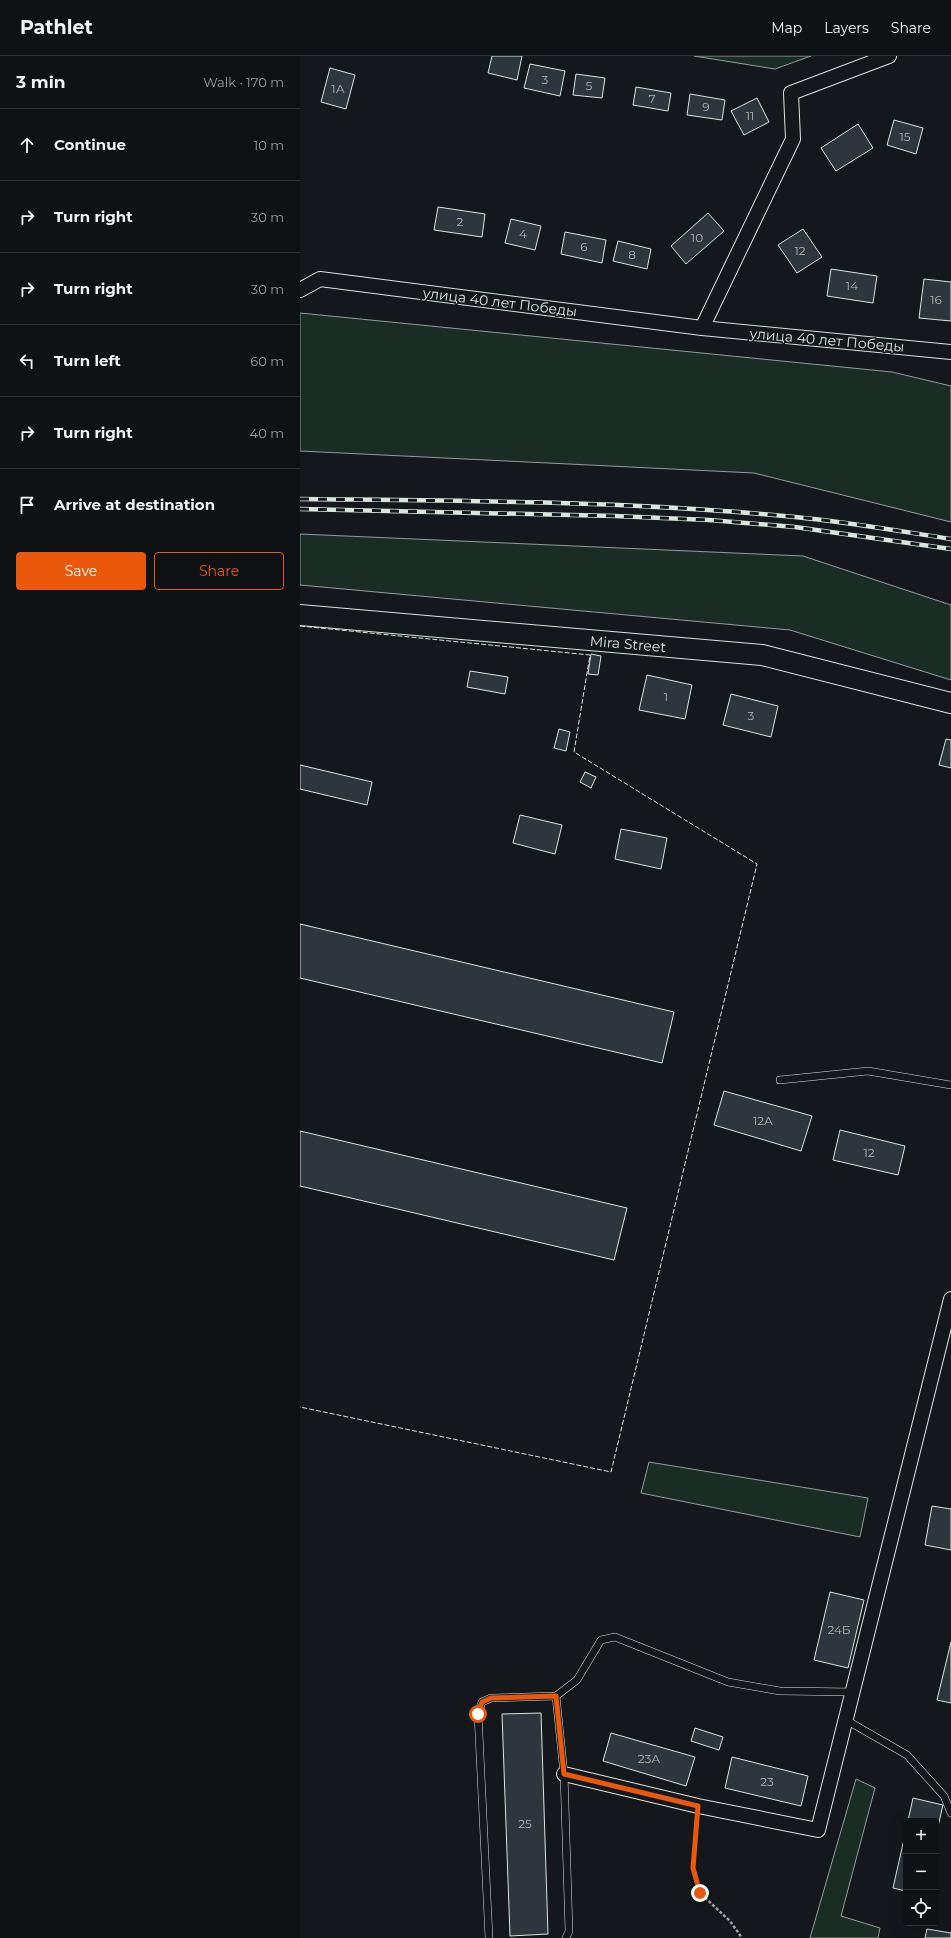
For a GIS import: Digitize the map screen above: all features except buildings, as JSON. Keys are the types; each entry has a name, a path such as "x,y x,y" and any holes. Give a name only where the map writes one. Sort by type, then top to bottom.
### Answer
{"street":[{"path":"702,328 793,139 791,93 889,56"},
{"name":"улица 40 лет Победы","path":"300,290 320,279 702,328 951,352"},
{"name":"Mira Street","path":"300,615 762,655 951,703"},
{"path":"564,1774 698,1806 818,1830 854,1692 951,1299"}],"lane":[{"path":"780,1080 868,1071 951,1085"},
{"path":"489,1938 478,1714 482,1702 491,1698 556,1696 577,1680 601,1640 615,1637 728,1682 780,1691 854,1692"},
{"path":"556,1696 564,1774 569,1931 566,1938"},
{"path":"846,1720 906,1755 944,1796 951,1813"}],"path":[{"path":"698,1806 693,1868 700,1893 730,1921 742,1938"}],"green space":[{"path":"694,56 811,56 775,69"},
{"path":"300,313 892,372 951,386 951,522 754,473 300,451"},
{"path":"300,534 803,556 951,605 951,680 790,630 300,585"},
{"path":"649,1462 868,1498 860,1537 641,1493"},
{"path":"856,1779 875,1788 841,1916 880,1928 878,1938 810,1938"}],"railway":[{"path":"300,499 424,500 672,508 814,519 951,539"},
{"path":"300,509 615,516 709,520 795,527 951,549"}],"fence":[{"path":"300,626 590,655 574,752 757,864 611,1472 300,1407"}],"route":[{"path":"478,1714 482,1702 491,1698 556,1696 564,1774 698,1806 693,1868 700,1893"}]}
